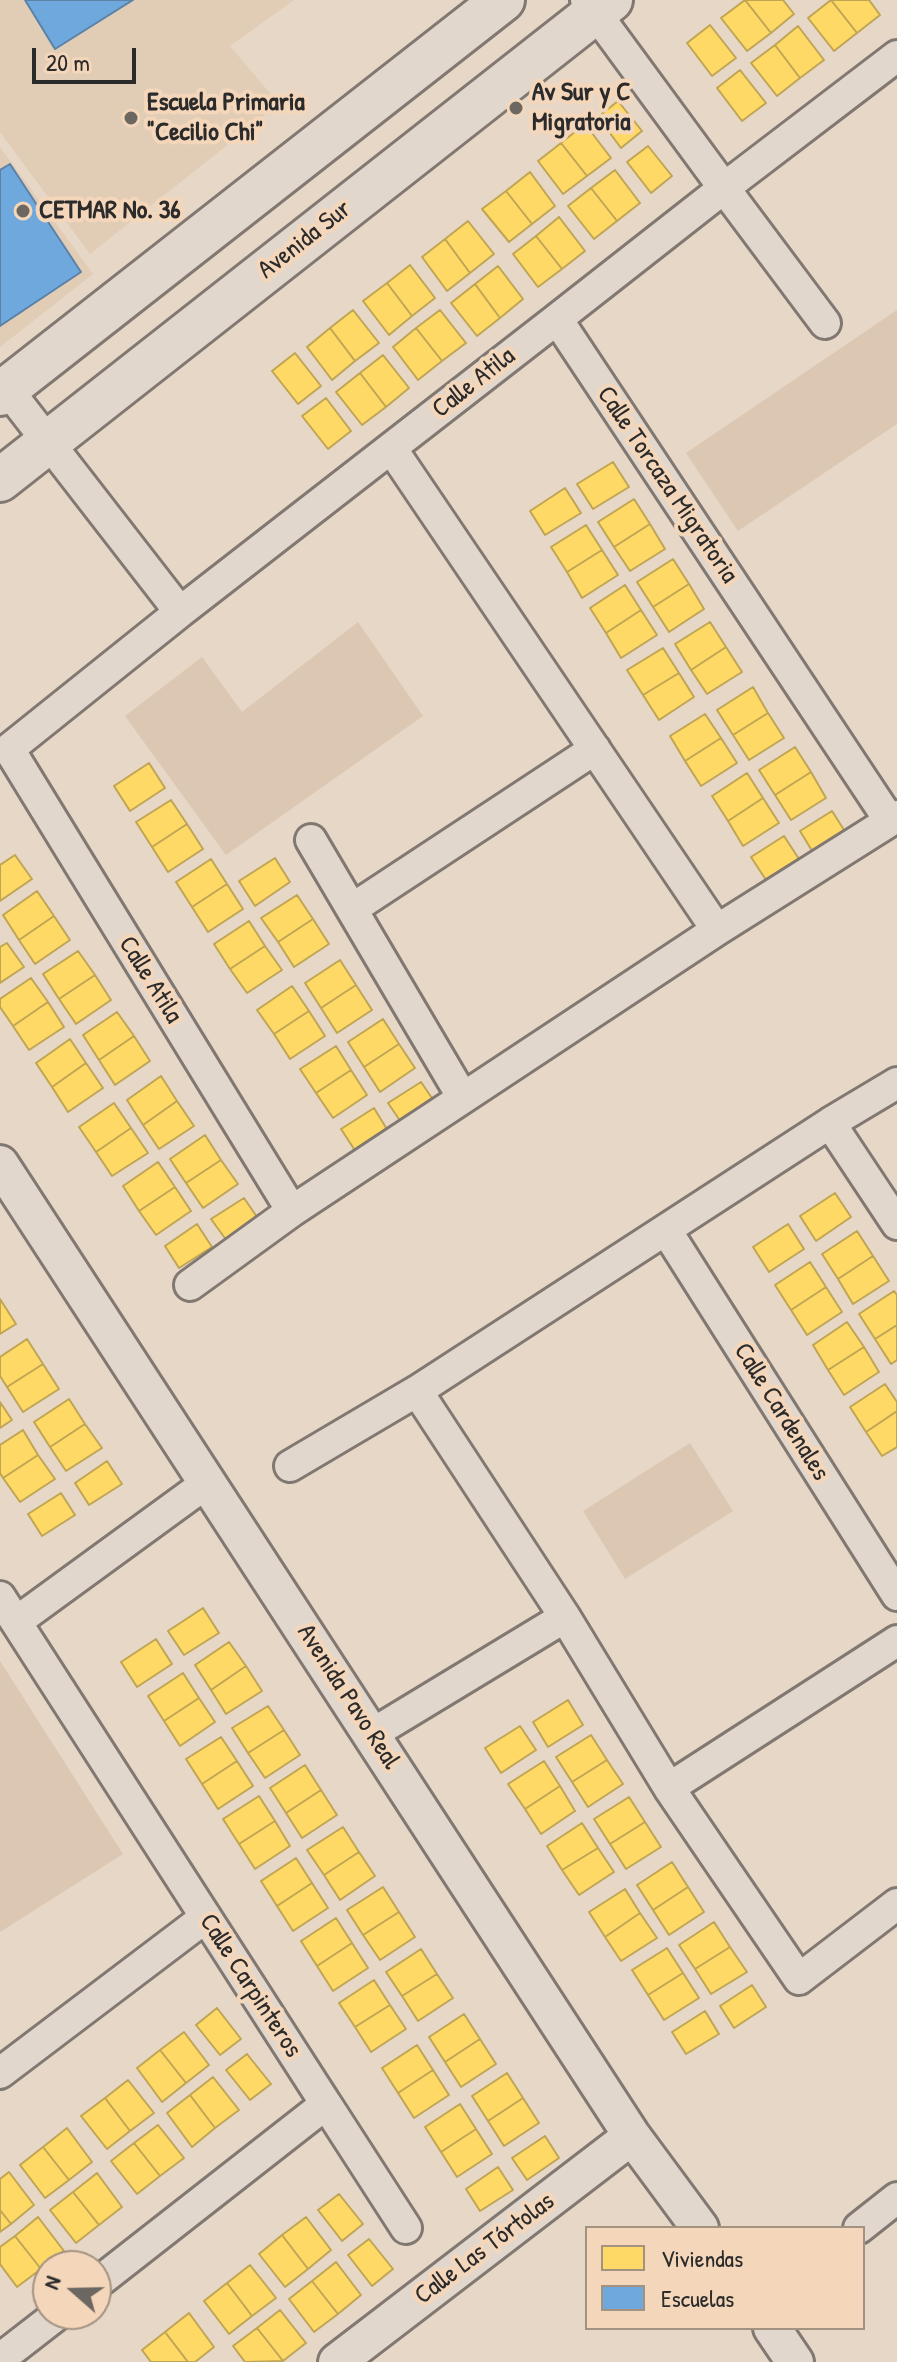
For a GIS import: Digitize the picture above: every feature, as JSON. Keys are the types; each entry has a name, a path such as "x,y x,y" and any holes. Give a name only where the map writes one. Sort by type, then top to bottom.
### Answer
{"main road":[{"path":"3,391 503,0"},
{"name":"Avenida Sur","path":"0,480 597,4"}],"street":[{"path":"597,4 724,188 825,323"},
{"path":"557,319 897,56"},
{"name":"Calle Atila","path":"292,1211 4,753 557,319"},
{"name":"Calle Torcaza Migratoria","path":"557,319 894,819"},
{"path":"3,391 48,443 180,612"},
{"path":"391,448 717,930"},
{"path":"352,909 595,749"},
{"path":"190,1285 292,1211 717,930 894,819"},
{"path":"311,840 463,1098"},
{"path":"290,1466 417,1391 830,1123 897,1083"},
{"path":"830,1123 897,1224"},
{"name":"Avenida Pavo Real","path":"0,1164 632,2136 699,2226"},
{"name":"Calle Cardenales","path":"666,1230 897,1595"},
{"path":"417,1391 565,1617 669,1788 799,1979 897,1904"},
{"name":"Calle Carpinteros","path":"208,1482 8,1610 406,2228"},
{"path":"372,1734 565,1617"},
{"path":"669,1788 897,1641"},
{"path":"0,2073 206,1917"},
{"path":"112,2271 326,2104"},
{"name":"Calle Las Tórtolas","path":"337,2362 632,2136"},
{"path":"862,2226 895,2204"},
{"path":"0,2359 37,2330"},
{"path":"773,2330 795,2362"}],"shaded area":[{"name":"Escuela Primaria \"Cecilio Chi\"","path":"0,0 294,0 230,46 279,104 90,254 0,132"},
{"name":"CETMAR No. 36","path":"0,147 93,274 0,347"},
{"path":"897,310 897,424 738,531 686,453"},
{"path":"358,622 423,716 226,855 125,716 202,657 242,712"},
{"path":"690,1443 733,1511 625,1579 583,1511"},
{"path":"0,1661 123,1854 0,1932"}],"building: Viviendas":[{"path":"745,0 783,0 794,14 771,33"},
{"path":"745,0 771,33 747,51 721,18"},
{"path":"831,0 869,0 880,15 857,33"},
{"path":"831,0 857,33 834,51 808,18"},
{"path":"710,25 736,58 712,76 687,43"},
{"path":"798,26 824,60 800,78 775,45"},
{"path":"775,45 800,78 777,96 751,63"},
{"path":"740,70 766,103 742,121 717,88"},
{"path":"618,101 642,131 621,148 598,117"},
{"path":"585,124 611,158 587,176 561,143"},
{"path":"561,143 587,176 563,194 538,161"},
{"path":"648,146 672,176 651,193 627,162"},
{"path":"615,170 640,203 617,221 591,188"},
{"path":"530,172 555,206 532,224 506,191"},
{"path":"591,188 617,221 594,239 568,206"},
{"path":"506,191 532,224 509,242 482,209"},
{"path":"559,217 585,251 562,269 536,236"},
{"path":"468,221 494,254 470,273 445,239"},
{"path":"536,236 562,269 538,287 513,254"},
{"path":"445,239 470,273 447,291 422,257"},
{"path":"410,265 435,298 412,316 387,283"},
{"path":"498,266 523,299 500,318 475,284"},
{"path":"387,283 412,316 389,335 363,301"},
{"path":"475,284 500,318 477,336 451,303"},
{"path":"353,310 379,343 355,361 330,328"},
{"path":"440,310 466,343 442,361 416,328"},
{"path":"330,328 355,361 332,380 307,347"},
{"path":"416,328 442,361 418,380 393,347"},
{"path":"295,353 321,386 298,404 272,371"},
{"path":"383,355 409,388 386,407 360,373"},
{"path":"360,373 386,407 362,425 336,392"},
{"path":"326,398 351,431 328,449 302,416"},
{"path":"613,462 629,487 593,509 577,484"},
{"path":"565,488 581,513 545,535 530,511"},
{"path":"634,499 650,524 614,547 598,522"},
{"path":"650,524 665,549 630,571 614,547"},
{"path":"586,525 602,550 567,572 551,547"},
{"path":"602,550 618,575 582,598 567,572"},
{"path":"673,559 689,584 653,607 637,582"},
{"path":"689,584 704,609 669,632 653,607"},
{"path":"625,585 641,610 606,633 590,608"},
{"path":"641,610 657,635 621,658 606,633"},
{"path":"710,622 726,647 691,670 675,644"},
{"path":"726,647 742,672 707,694 691,670"},
{"path":"663,648 679,673 643,695 627,670"},
{"path":"679,673 694,697 659,720 643,695"},
{"path":"753,687 768,713 733,735 717,710"},
{"path":"768,713 784,738 749,760 733,735"},
{"path":"705,714 721,738 685,761 670,736"},
{"path":"721,738 737,763 701,786 685,761"},
{"path":"795,747 811,772 775,795 759,770"},
{"path":"149,763 165,788 130,811 114,786"},
{"path":"811,772 826,798 791,820 775,795"},
{"path":"747,773 763,798 728,821 712,796"},
{"path":"763,798 779,823 743,846 728,821"},
{"path":"171,800 187,824 152,847 136,822"},
{"path":"832,811 846,833 814,854 800,831"},
{"path":"187,824 203,849 168,872 152,847"},
{"path":"784,836 799,859 766,880 751,857"},
{"path":"15,855 32,879 0,901 0,865"},
{"path":"275,858 290,882 255,906 239,881"},
{"path":"211,859 227,884 192,907 176,882"},
{"path":"227,884 243,909 208,932 192,907"},
{"path":"37,891 54,916 19,940 3,915"},
{"path":"297,895 313,919 278,942 261,918"},
{"path":"54,916 70,940 35,964 19,940"},
{"path":"313,919 329,944 294,967 278,942"},
{"path":"249,921 265,946 230,969 214,944"},
{"path":"7,943 24,967 0,983 0,947"},
{"path":"265,946 282,970 247,993 230,969"},
{"path":"78,951 95,975 59,999 43,974"},
{"path":"340,960 356,985 321,1008 305,983"},
{"path":"95,975 111,1000 76,1024 59,999"},
{"path":"31,978 48,1002 13,1026 0,1007 0,999"},
{"path":"356,985 372,1010 337,1033 321,1008"},
{"path":"292,986 309,1011 274,1034 257,1010"},
{"path":"48,1002 64,1027 29,1050 13,1026"},
{"path":"309,1011 325,1036 290,1059 274,1034"},
{"path":"117,1012 134,1036 99,1060 83,1035"},
{"path":"383,1019 399,1044 364,1067 348,1042"},
{"path":"134,1036 150,1061 115,1085 99,1060"},
{"path":"70,1039 86,1063 52,1087 36,1063"},
{"path":"399,1044 415,1068 380,1092 364,1067"},
{"path":"336,1046 351,1070 316,1093 300,1069"},
{"path":"86,1063 103,1088 68,1112 52,1087"},
{"path":"351,1070 367,1095 333,1118 316,1093"},
{"path":"161,1076 177,1101 143,1125 127,1100"},
{"path":"421,1082 436,1104 403,1125 388,1103"},
{"path":"177,1101 194,1126 159,1149 143,1125"},
{"path":"114,1103 131,1128 96,1152 79,1127"},
{"path":"374,1108 388,1131 356,1152 341,1129"},
{"path":"131,1128 148,1153 112,1176 96,1152"},
{"path":"205,1135 221,1160 186,1183 170,1159"},
{"path":"221,1160 238,1184 203,1208 186,1183"},
{"path":"158,1162 175,1187 139,1211 123,1186"},
{"path":"175,1187 191,1211 156,1235 139,1211"},
{"path":"835,1193 851,1217 816,1241 800,1216"},
{"path":"244,1198 259,1220 227,1241 211,1219"},
{"path":"197,1224 212,1247 179,1268 165,1246"},
{"path":"788,1224 804,1249 769,1272 753,1247"},
{"path":"857,1231 873,1256 838,1279 822,1254"},
{"path":"873,1256 889,1281 853,1304 838,1279"},
{"path":"810,1262 826,1287 791,1310 775,1285"},
{"path":"826,1287 842,1312 807,1335 791,1310"},
{"path":"894,1291 897,1295 897,1325 875,1339 859,1314"},
{"path":"0,1299 16,1324 0,1334"},
{"path":"847,1322 864,1347 828,1370 813,1345"},
{"path":"897,1325 897,1360 891,1364 875,1339"},
{"path":"27,1339 43,1364 7,1387 0,1376 0,1357"},
{"path":"864,1347 879,1372 844,1395 828,1370"},
{"path":"43,1364 59,1389 23,1412 7,1387"},
{"path":"885,1384 897,1402 897,1411 866,1432 850,1407"},
{"path":"69,1399 85,1424 50,1447 34,1422"},
{"path":"0,1402 12,1420 0,1428"},
{"path":"897,1411 897,1447 882,1456 866,1432"},
{"path":"85,1424 102,1448 66,1471 50,1447"},
{"path":"23,1430 38,1455 3,1478 0,1473 0,1445"},
{"path":"38,1455 55,1479 20,1502 3,1478"},
{"path":"107,1461 122,1484 89,1505 75,1483"},
{"path":"61,1493 75,1515 42,1536 28,1514"},
{"path":"203,1608 219,1633 184,1655 168,1631"},
{"path":"156,1639 172,1664 137,1687 121,1662"},
{"path":"229,1642 246,1666 211,1690 195,1665"},
{"path":"246,1666 262,1691 226,1714 211,1690"},
{"path":"183,1673 199,1698 164,1721 148,1696"},
{"path":"199,1698 215,1722 180,1746 164,1721"},
{"path":"568,1700 583,1725 548,1747 533,1722"},
{"path":"268,1706 284,1730 248,1753 232,1728"},
{"path":"520,1726 536,1750 501,1773 485,1748"},
{"path":"284,1730 300,1755 265,1778 248,1753"},
{"path":"591,1735 607,1760 572,1782 556,1757"},
{"path":"221,1737 237,1761 202,1784 186,1759"},
{"path":"607,1760 623,1784 588,1807 572,1782"},
{"path":"237,1761 253,1786 218,1809 202,1784"},
{"path":"544,1761 560,1786 525,1809 508,1784"},
{"path":"305,1765 321,1790 286,1813 270,1788"},
{"path":"560,1786 575,1811 541,1834 525,1809"},
{"path":"321,1790 337,1815 302,1838 286,1813"},
{"path":"259,1796 275,1821 239,1844 223,1819"},
{"path":"629,1797 645,1822 610,1844 594,1819"},
{"path":"275,1821 290,1846 255,1869 239,1844"},
{"path":"645,1822 661,1847 626,1869 610,1844"},
{"path":"582,1823 598,1848 562,1870 547,1846"},
{"path":"343,1827 359,1852 324,1875 307,1850"},
{"path":"598,1848 614,1872 579,1895 562,1870"},
{"path":"359,1852 375,1876 340,1900 324,1875"},
{"path":"296,1858 312,1883 277,1906 261,1881"},
{"path":"672,1862 688,1887 653,1910 637,1885"},
{"path":"312,1883 328,1908 293,1931 277,1906"},
{"path":"383,1887 399,1912 363,1935 347,1910"},
{"path":"688,1887 704,1912 669,1935 653,1910"},
{"path":"625,1889 640,1913 605,1937 589,1912"},
{"path":"399,1912 415,1937 380,1960 363,1935"},
{"path":"640,1913 657,1938 621,1961 605,1937"},
{"path":"336,1918 352,1943 317,1966 301,1941"},
{"path":"714,1922 730,1947 695,1969 679,1945"},
{"path":"352,1943 368,1968 333,1991 317,1966"},
{"path":"730,1947 747,1972 711,1994 695,1969"},
{"path":"667,1948 683,1973 648,1995 632,1970"},
{"path":"421,1949 437,1974 402,1996 386,1972"},
{"path":"683,1973 699,1998 664,2020 648,1995"},
{"path":"437,1974 453,1998 418,2021 402,1996"},
{"path":"374,1980 390,2005 355,2027 339,2003"},
{"path":"752,1985 766,2007 734,2028 720,2006"},
{"path":"390,2005 406,2029 371,2052 355,2027"},
{"path":"217,2008 241,2039 220,2055 196,2025"},
{"path":"705,2011 719,2034 686,2054 672,2032"},
{"path":"464,2014 480,2039 445,2062 429,2037"},
{"path":"184,2032 209,2065 186,2083 160,2050"},
{"path":"480,2039 496,2064 461,2087 445,2062"},
{"path":"417,2045 433,2070 398,2093 382,2068"},
{"path":"160,2050 186,2083 162,2102 137,2068"},
{"path":"247,2054 271,2084 250,2100 226,2070"},
{"path":"433,2070 449,2095 414,2118 398,2093"},
{"path":"507,2073 523,2098 488,2121 472,2096"},
{"path":"213,2077 239,2110 215,2128 190,2095"},
{"path":"128,2080 154,2113 130,2131 105,2098"},
{"path":"190,2095 215,2128 192,2147 167,2113"},
{"path":"105,2098 130,2131 107,2149 81,2116"},
{"path":"523,2098 539,2123 504,2146 488,2121"},
{"path":"460,2104 476,2129 441,2152 425,2127"},
{"path":"158,2125 184,2158 160,2176 134,2143"},
{"path":"67,2128 92,2162 69,2180 43,2147"},
{"path":"476,2129 492,2154 457,2177 441,2152"},
{"path":"545,2136 559,2158 527,2180 512,2158"},
{"path":"134,2143 160,2176 137,2194 111,2161"},
{"path":"43,2147 69,2180 45,2198 20,2165"},
{"path":"498,2167 513,2190 480,2211 466,2189"},
{"path":"9,2172 34,2205 11,2224 0,2210 0,2179"},
{"path":"97,2173 122,2207 99,2225 73,2192"},
{"path":"73,2192 99,2225 76,2243 50,2210"},
{"path":"339,2194 363,2224 342,2241 318,2210"},
{"path":"0,2210 11,2224 0,2232"},
{"path":"38,2217 63,2250 32,2250 32,2258 15,2236"},
{"path":"306,2217 331,2250 308,2269 282,2235"},
{"path":"282,2235 308,2269 285,2287 259,2254"},
{"path":"15,2236 32,2258 32,2276 17,2287 0,2264 0,2247"},
{"path":"369,2239 393,2269 372,2286 348,2255"},
{"path":"336,2262 361,2295 338,2314 312,2281"},
{"path":"250,2265 276,2298 252,2316 227,2283"},
{"path":"312,2281 338,2314 314,2332 289,2299"},
{"path":"227,2283 252,2316 229,2334 204,2301"},
{"path":"280,2310 306,2343 283,2361 257,2328"},
{"path":"189,2313 214,2347 195,2362 188,2362 165,2332"},
{"path":"257,2328 283,2361 245,2362 233,2346"},
{"path":"165,2332 188,2362 151,2362 142,2350"}],"building: Escuelas":[{"path":"25,0 133,0 55,49"},
{"name":"CETMAR No. 36","path":"10,164 81,272 0,326 0,170"}],"place":[{"name":"Av Sur y C Migratoria","path":"516,108"},
{"name":"Escuela Primaria \"Cecilio Chi\"","path":"131,118"},
{"name":"CETMAR No. 36","path":"23,211"}]}
